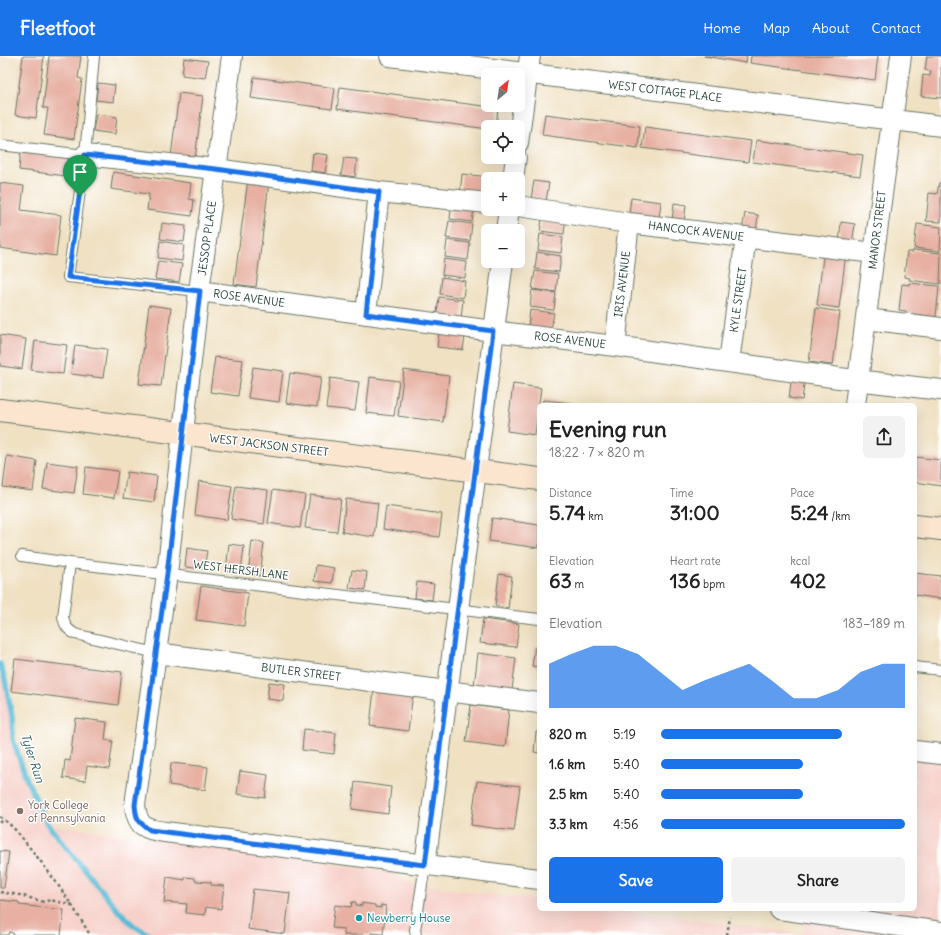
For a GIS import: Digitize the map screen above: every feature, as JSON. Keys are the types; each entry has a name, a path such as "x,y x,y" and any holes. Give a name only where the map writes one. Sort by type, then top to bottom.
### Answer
{"street":[{"name":"JESSOP PLACE","path":"232,56 200,291 167,574 135,805 136,816 140,824 150,830 425,865"},
{"name":"WEST COTTAGE PLACE","path":"390,56 529,65 941,126"},
{"name":"MANOR STREET","path":"855,403 892,119 902,56"},
{"path":"521,120 529,65"},
{"path":"85,155 216,169 379,192 481,202"},
{"path":"366,314 379,192"},
{"name":"HANCOCK AVENUE","path":"525,207 630,223 874,253"},
{"name":"IRIS AVENUE","path":"615,346 630,223"},
{"name":"KYLE STREET","path":"729,362 746,237"},
{"path":"502,268 446,691 425,865 537,879"},
{"name":"ROSE AVENUE","path":"200,291 941,390"},
{"path":"866,318 941,328"},
{"name":"WEST JACKSON STREET","path":"0,410 537,479"},
{"path":"917,526 941,529"},
{"name":"BUTLER STREET","path":"156,653 537,703"},
{"path":"917,751 941,754"},
{"path":"800,911 941,932"}],"lane":[{"path":"94,56 85,155 68,277 200,291"},
{"path":"0,145 85,155"},
{"name":"WEST HERSH LANE","path":"22,556 537,619"},
{"path":"70,563 64,617 65,625 68,630 75,634 156,653"},
{"path":"917,667 941,670"},
{"path":"415,933 425,865"}],"path":[{"path":"0,816 12,826 36,856 73,905 90,935"},
{"path":"0,823 4,820"},
{"path":"0,892 20,895 44,902 50,900 73,905"},
{"path":"728,935 730,917"}],"shaded area":[{"name":"York College of Pennsylvania","path":"0,664 5,680 12,716 14,740 27,780 47,824 396,873 405,883 537,900 537,911 626,911 803,934 805,911 917,911 917,758 941,761 941,935 0,935"}],"building":[{"path":"23,56 44,56 36,118 15,115"},
{"path":"49,56 81,56 78,78 82,79 74,139 44,135 48,108 43,108"},
{"path":"704,56 747,56 746,63"},
{"path":"751,56 878,56 875,80 750,63"},
{"path":"927,56 941,56 941,98 921,96 923,75 930,76 931,71 925,70"},
{"path":"184,58 208,61 205,78 182,75"},
{"path":"254,77 335,88 332,109 251,98"},
{"path":"98,83 115,85 113,102 96,100"},
{"path":"340,87 481,106 481,112 498,112 497,120 481,120 481,128 337,109"},
{"path":"179,93 203,96 195,159 171,156"},
{"path":"96,114 117,117 115,134 93,131"},
{"path":"545,114 640,126 638,148 542,135"},
{"path":"645,127 751,141 748,162 642,148"},
{"path":"756,140 863,155 860,176 753,162"},
{"path":"21,149 69,155 66,176 19,170"},
{"path":"313,153 328,155 325,173 311,171"},
{"path":"344,158 357,159 355,177 341,175"},
{"path":"113,172 191,183 189,199 194,200 192,216 147,210 149,194 111,189"},
{"path":"462,174 481,176 481,197 460,194"},
{"path":"248,179 269,182 256,287 234,284"},
{"path":"534,181 549,183 546,201 531,199"},
{"path":"0,183 24,186 21,210 61,215 56,256 0,248"},
{"path":"939,183 941,183 941,222 926,221 929,193 937,194"},
{"path":"631,198 661,202 659,218 629,214"},
{"path":"452,201 475,204 472,222 450,219"},
{"path":"674,203 686,205 684,222 672,221"},
{"path":"745,213 758,215 756,232 742,231"},
{"path":"543,214 566,217 564,234 540,231"},
{"path":"449,221 472,224 470,241 446,238"},
{"path":"841,222 855,224 852,244 839,243"},
{"path":"162,223 186,226 184,242 160,239"},
{"path":"917,224 941,227 940,251 914,248"},
{"path":"540,234 563,237 561,253 538,250"},
{"path":"447,240 470,243 468,260 445,257"},
{"path":"160,241 184,245 182,261 158,258"},
{"path":"824,250 846,253 839,308 817,305"},
{"path":"913,250 941,253 940,284 909,280 910,278 904,277 907,252 913,252"},
{"path":"537,252 561,256 559,272 535,269"},
{"path":"444,259 467,262 465,278 442,275"},
{"path":"158,261 182,264 179,282 155,279"},
{"path":"535,271 558,274 556,292 532,289"},
{"path":"442,277 465,281 463,298 440,294"},
{"path":"909,283 939,286 936,317 906,313 906,311 899,310 902,284 909,285"},
{"path":"532,290 556,293 554,310 530,307"},
{"path":"439,297 463,300 461,318 437,314"},
{"path":"149,305 171,308 161,386 139,384"},
{"path":"816,308 840,312 833,365 809,362"},
{"path":"530,310 554,313 551,330 528,327"},
{"path":"439,333 465,336 463,350 437,347"},
{"path":"0,335 26,339 22,369 0,366"},
{"path":"35,341 67,345 63,374 31,370"},
{"path":"75,345 107,349 103,378 71,374"},
{"path":"215,357 243,360 238,396 210,392"},
{"path":"253,367 283,371 279,402 248,398"},
{"path":"404,370 449,376 443,422 398,416"},
{"path":"290,373 321,377 317,407 286,403"},
{"path":"792,375 805,377 802,400 789,398"},
{"path":"370,377 399,381 394,416 366,413"},
{"path":"330,378 359,382 355,411 326,408"},
{"path":"513,384 541,388 539,403 537,403 535,435 507,431"},
{"path":"543,400 572,403 542,403"},
{"path":"7,456 37,461 33,491 3,487"},
{"path":"917,457 941,460 941,486 917,482"},
{"path":"47,462 78,466 74,493 43,489"},
{"path":"86,467 118,471 114,498 83,494"},
{"path":"127,472 157,476 154,502 123,498"},
{"path":"199,481 232,486 227,520 195,515"},
{"path":"236,486 268,490 264,524 231,519"},
{"path":"273,490 305,495 300,528 268,523"},
{"path":"310,495 341,499 337,532 305,528"},
{"path":"346,499 378,503 374,537 342,532"},
{"path":"386,506 442,514 439,537 383,529"},
{"path":"492,518 537,525 537,548 489,541"},
{"path":"252,541 264,543 260,576 248,574"},
{"path":"229,544 244,546 241,573 226,571"},
{"path":"187,548 207,551 204,569 185,567"},
{"path":"316,565 334,568 332,583 314,581"},
{"path":"352,570 367,572 365,590 349,588"},
{"path":"917,573 941,576 941,599 917,595"},
{"path":"499,574 512,576 508,608 495,606"},
{"path":"417,582 434,584 432,600 415,598"},
{"path":"201,586 248,593 244,626 196,620"},
{"path":"483,619 519,624 516,647 480,643"},
{"path":"535,647 537,647 537,667 532,666"},
{"path":"478,653 516,658 512,690 474,686"},
{"path":"15,659 122,672 118,705 11,691"},
{"path":"269,682 285,684 283,701 267,699"},
{"path":"374,689 413,694 408,731 370,726"},
{"path":"471,705 509,710 505,747 466,742"},
{"path":"75,718 107,722 105,740 113,741 109,769 87,766 85,781 63,778 65,760 70,761"},
{"path":"304,729 336,733 334,754 302,750"},
{"path":"536,732 537,732 537,753 534,752"},
{"path":"171,763 208,767 205,790 169,785"},
{"path":"240,771 268,775 265,798 237,794"},
{"path":"477,781 520,786 514,831 471,825"},
{"path":"355,782 391,787 388,814 352,809"},
{"path":"0,851 9,852 4,888 0,888"},
{"path":"167,877 185,880 185,877 195,878 195,881 211,882 211,885 224,886 221,909 206,907 205,915 186,913 187,904 164,902"},
{"path":"253,889 290,893 285,934 248,929"},
{"path":"0,900 19,902 19,905 64,910 61,935 13,935 13,933 9,932 8,935 0,935"},
{"name":"Newberry House","path":"352,902 356,902 356,905 362,906 362,903 375,905 375,907 381,908 381,905 386,906 383,934 371,933 371,935 344,935 344,929 332,928 335,905 351,907"}],"waterway":[{"name":"Tyler Run","path":"0,664 5,680 12,716 13,740 27,780 47,824 117,909 133,925 150,935"}],"place":[{"name":"York College of Pennsylvania","path":"20,811"},
{"name":"Newberry House","path":"359,918"}],"route":[{"path":"85,155 216,169 379,192 366,314 493,331 425,865 150,830 140,824 136,816 135,805 167,574 200,291 68,277 80,196 85,155"}]}
